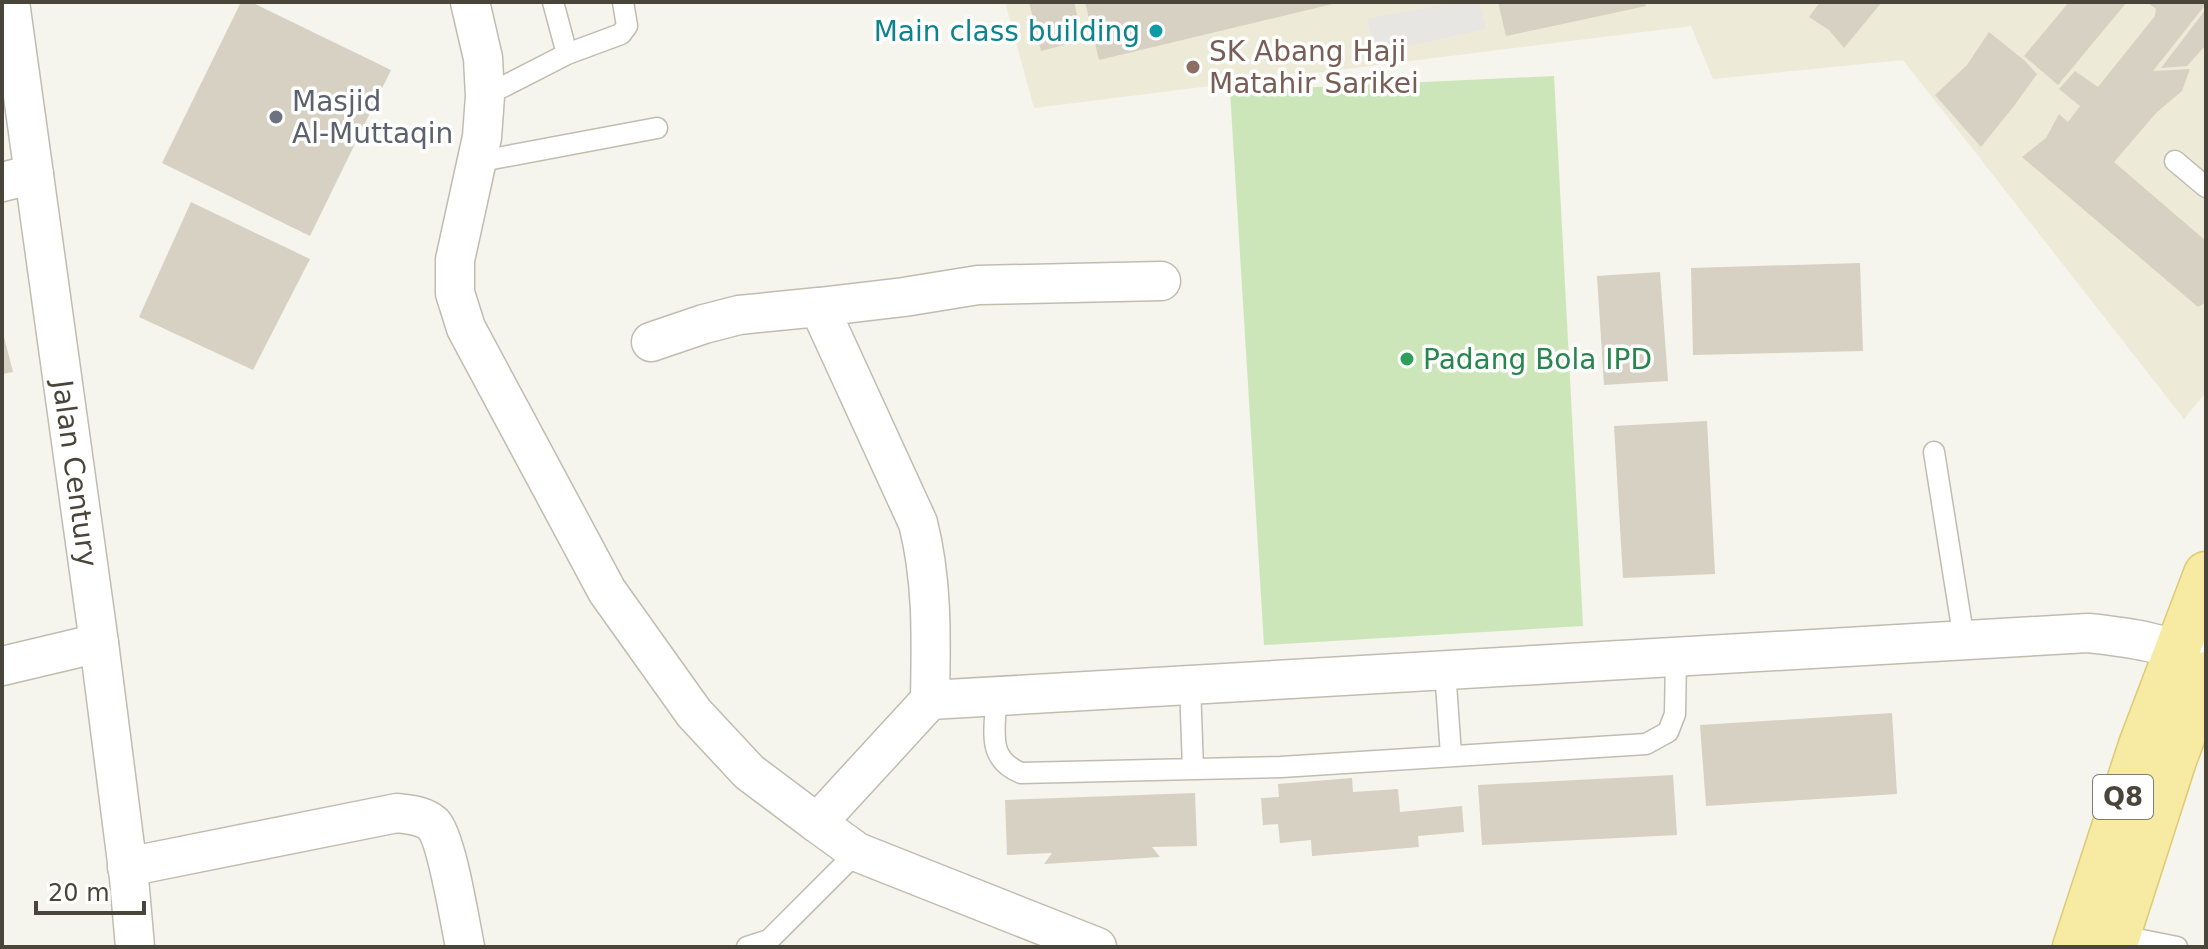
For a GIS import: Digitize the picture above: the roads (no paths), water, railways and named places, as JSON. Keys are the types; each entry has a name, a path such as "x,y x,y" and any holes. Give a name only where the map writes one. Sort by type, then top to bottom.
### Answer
{"main road":[{"name":"Q8","path":"2089,941 2174,760 2196,662 2206,574"}],"street":[{"name":"Jalan Century","path":"10,2 18,178 99,643 135,947"},
{"path":"470,2 483,58 485,96 482,137 455,260 455,293 466,328 607,591 694,713 749,772 817,823 857,852 1097,947"},
{"path":"651,342 739,315 904,297 978,285 1161,281"},
{"path":"817,823 930,700 931,604 927,557 918,523 819,307"},
{"path":"930,700 2088,633 2151,641 2196,662"},
{"path":"2,666 99,643"},
{"path":"127,867 397,813 424,817 436,826 443,846 465,947"}],"lane":[{"path":"553,2 567,54"},
{"path":"485,96 567,54 621,34 627,26 623,2"},
{"path":"476,162 657,128"},
{"path":"2175,161 2206,187"},
{"path":"1934,452 1964,640"},
{"path":"996,696 995,752 1007,767 1021,773 1281,767 1646,744 1668,732 1675,714 1676,657"},
{"path":"1445,670 1451,755"},
{"path":"1190,685 1193,769"},
{"path":"747,947 769,940 857,852"},
{"path":"2089,941 2177,947"}],"place":[{"name":"Main class building","path":"1156,31"},
{"name":"SK Abang Haji Matahir Sarikei","path":"1193,67"},
{"name":"Masjid Al-Muttaqin","path":"276,117"},
{"name":"Padang Bola IPD","path":"1407,359"}]}
